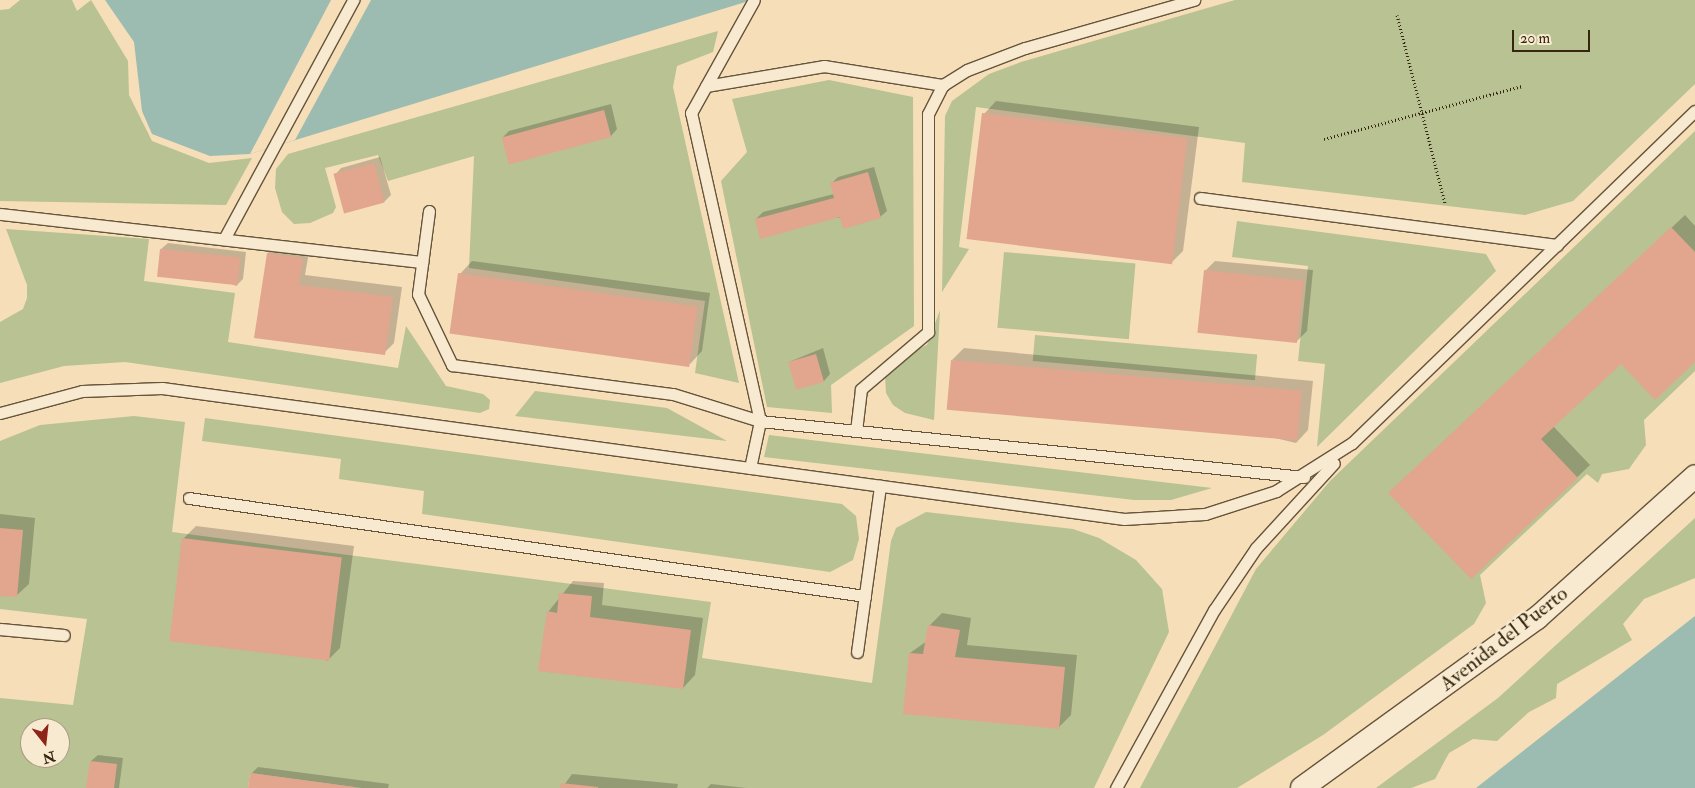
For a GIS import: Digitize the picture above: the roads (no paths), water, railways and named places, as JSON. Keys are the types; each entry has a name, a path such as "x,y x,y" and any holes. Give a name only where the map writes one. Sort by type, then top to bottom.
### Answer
{"street":[{"name":"Avenida del Puerto","path":"1302,788 1537,618 1695,476"}],"lane":[{"path":"224,239 353,0"},
{"path":"750,468 760,421 691,114 754,0"},
{"path":"856,431 860,389 928,332 928,114 943,85 968,70 1024,48 1194,0"},
{"path":"706,86 824,66 943,85"},
{"path":"1116,788 1214,610 1256,548 1352,444 1695,111"},
{"path":"1200,198 1557,245"},
{"path":"429,211 418,294 452,365 673,394 760,421 1304,477"},
{"path":"0,214 422,262"},
{"path":"0,413 82,391 162,388 880,486 1154,520 1249,503 1304,477 1352,444"},
{"path":"857,652 880,486"},
{"path":"189,498 865,596"},
{"path":"0,629 64,635"}],"water":[{"path":"105,0 752,0 250,154 210,156 152,134 142,111 134,42"},
{"path":"1695,616 1695,788 1476,788"}]}
